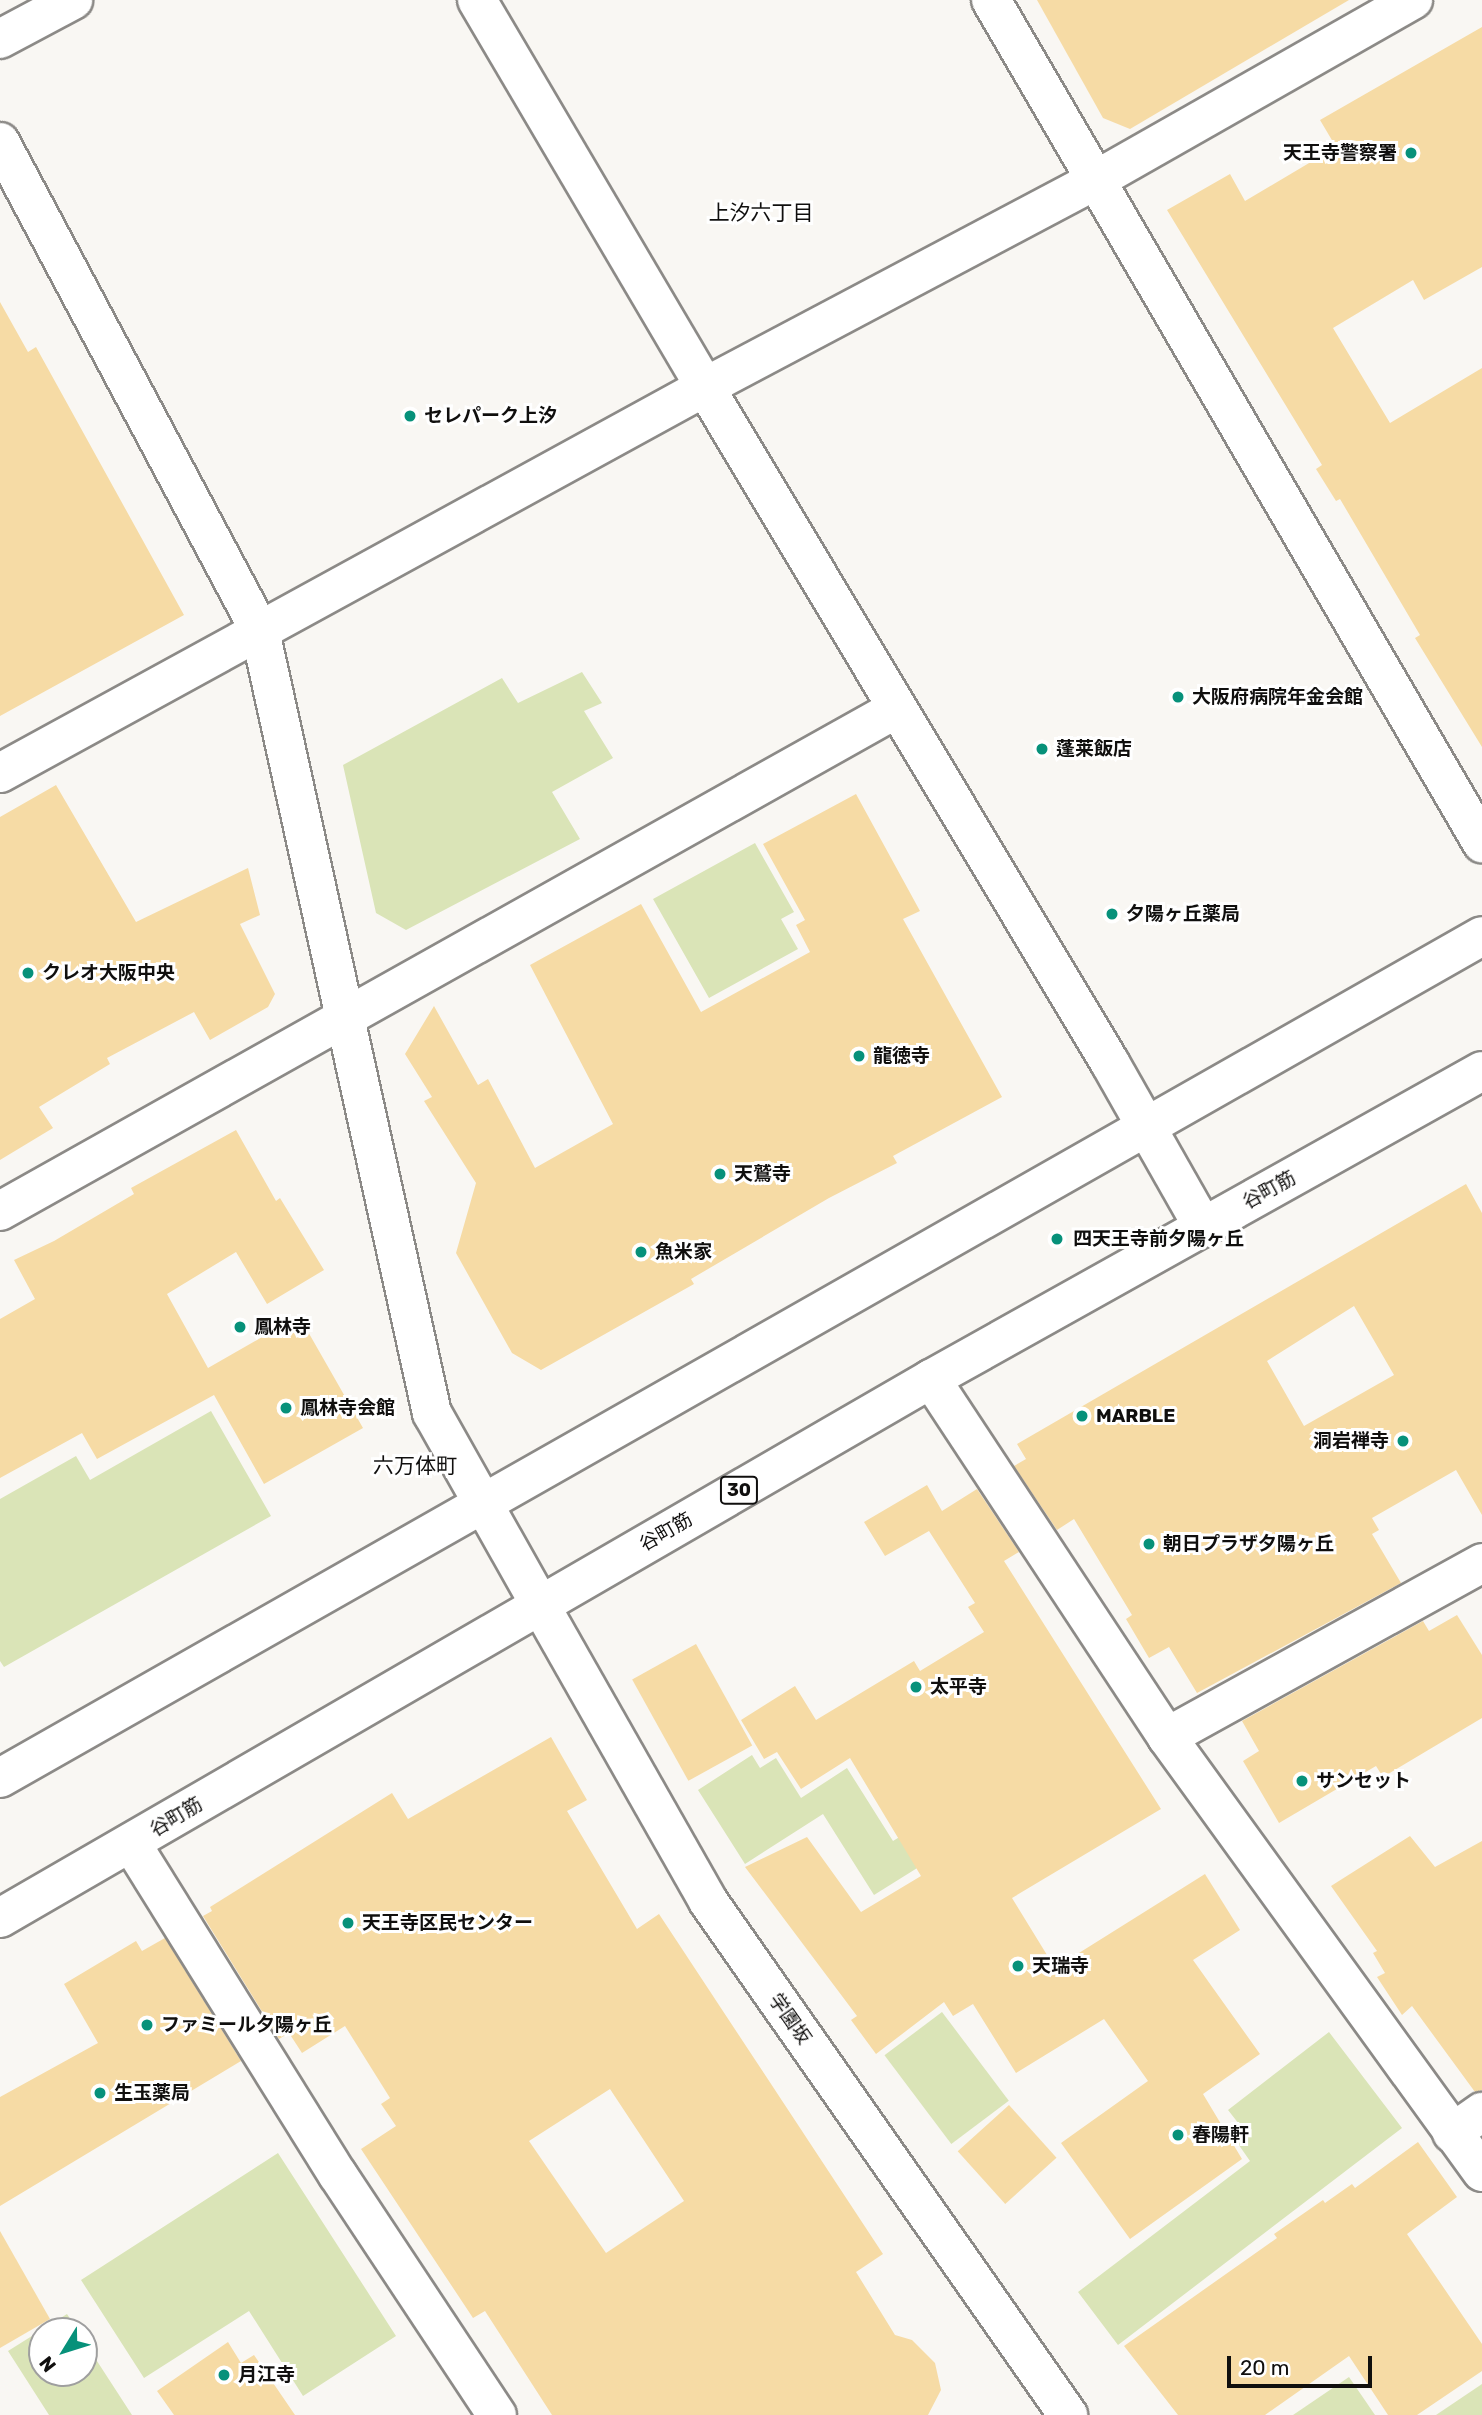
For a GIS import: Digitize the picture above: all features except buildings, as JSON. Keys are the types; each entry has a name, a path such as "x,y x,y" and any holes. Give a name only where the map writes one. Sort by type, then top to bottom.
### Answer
{"street":[{"path":"0,39 74,0"},
{"path":"477,0 1203,1227"},
{"path":"991,0 1482,843"},
{"path":"0,774 705,387 1094,181 1413,0"},
{"name":"学園坂","path":"0,142 260,631 432,1413 708,1901 1068,2415"},
{"path":"0,1211 344,1015 896,709"},
{"path":"3,1771 485,1507 1482,936"},
{"name":"谷町筋","path":"0,1918 931,1379 1482,1070"},
{"path":"931,1379 1167,1737 1467,2123 1482,2172"},
{"path":"1167,1737 1482,1563"},
{"path":"131,1843 338,2175 497,2415"}],"green space":[{"path":"582,672 602,703 584,711 613,758 552,792 580,839 406,930 376,913 343,765 502,678 518,703"},
{"path":"755,843 794,912 781,919 798,949 709,998 653,899"},
{"path":"211,1411 271,1516 4,1667 0,1661 0,1499 76,1456 90,1480"},
{"path":"752,1755 760,1768 776,1758 801,1798 847,1768 893,1841 943,1810 962,1840 874,1895 823,1814 745,1864 698,1790"},
{"path":"942,2012 1009,2101 951,2144 884,2055"},
{"path":"1329,2032 1402,2128 1118,2345 1078,2292 1250,2161 1236,2141 1246,2133 1228,2110"},
{"path":"278,2153 396,2336 303,2396 249,2311 144,2378 81,2280"},
{"path":"28,2338 28,2382 8,2351"},
{"path":"98,2363 132,2415 49,2415 31,2387 98,2387"},
{"path":"1349,2377 1375,2415 1293,2415"},
{"path":"1482,2384 1482,2415 1436,2415"}],"place":[{"name":"天王寺警察署","path":"1411,153"},
{"name":"セレパーク上汐","path":"410,416"},
{"name":"大阪府病院年金会館","path":"1178,697"},
{"name":"蓬莱飯店","path":"1042,749"},
{"name":"夕陽ヶ丘薬局","path":"1112,914"},
{"name":"クレオ大阪中央","path":"28,973"},
{"name":"龍徳寺","path":"859,1056"},
{"name":"天鷲寺","path":"720,1174"},
{"name":"四天王寺前夕陽ヶ丘","path":"1057,1239"},
{"name":"魚米家","path":"641,1252"},
{"name":"鳳林寺","path":"240,1327"},
{"name":"鳳林寺会館","path":"286,1408"},
{"name":"MARBLE","path":"1082,1416"},
{"name":"洞岩禅寺","path":"1403,1441"},
{"name":"朝日プラザ夕陽ヶ丘","path":"1149,1544"},
{"name":"太平寺","path":"916,1687"},
{"name":"サンセット","path":"1302,1781"},
{"name":"天王寺区民センター","path":"348,1923"},
{"name":"天瑞寺","path":"1018,1966"},
{"name":"ファミール夕陽ヶ丘","path":"147,2025"},
{"name":"生玉薬局","path":"100,2093"},
{"name":"春陽軒","path":"1178,2135"},
{"name":"月江寺","path":"224,2375"}],"district":[{"name":"上汐六丁目","path":"761,213"},
{"name":"六万体町","path":"415,1466"}]}
